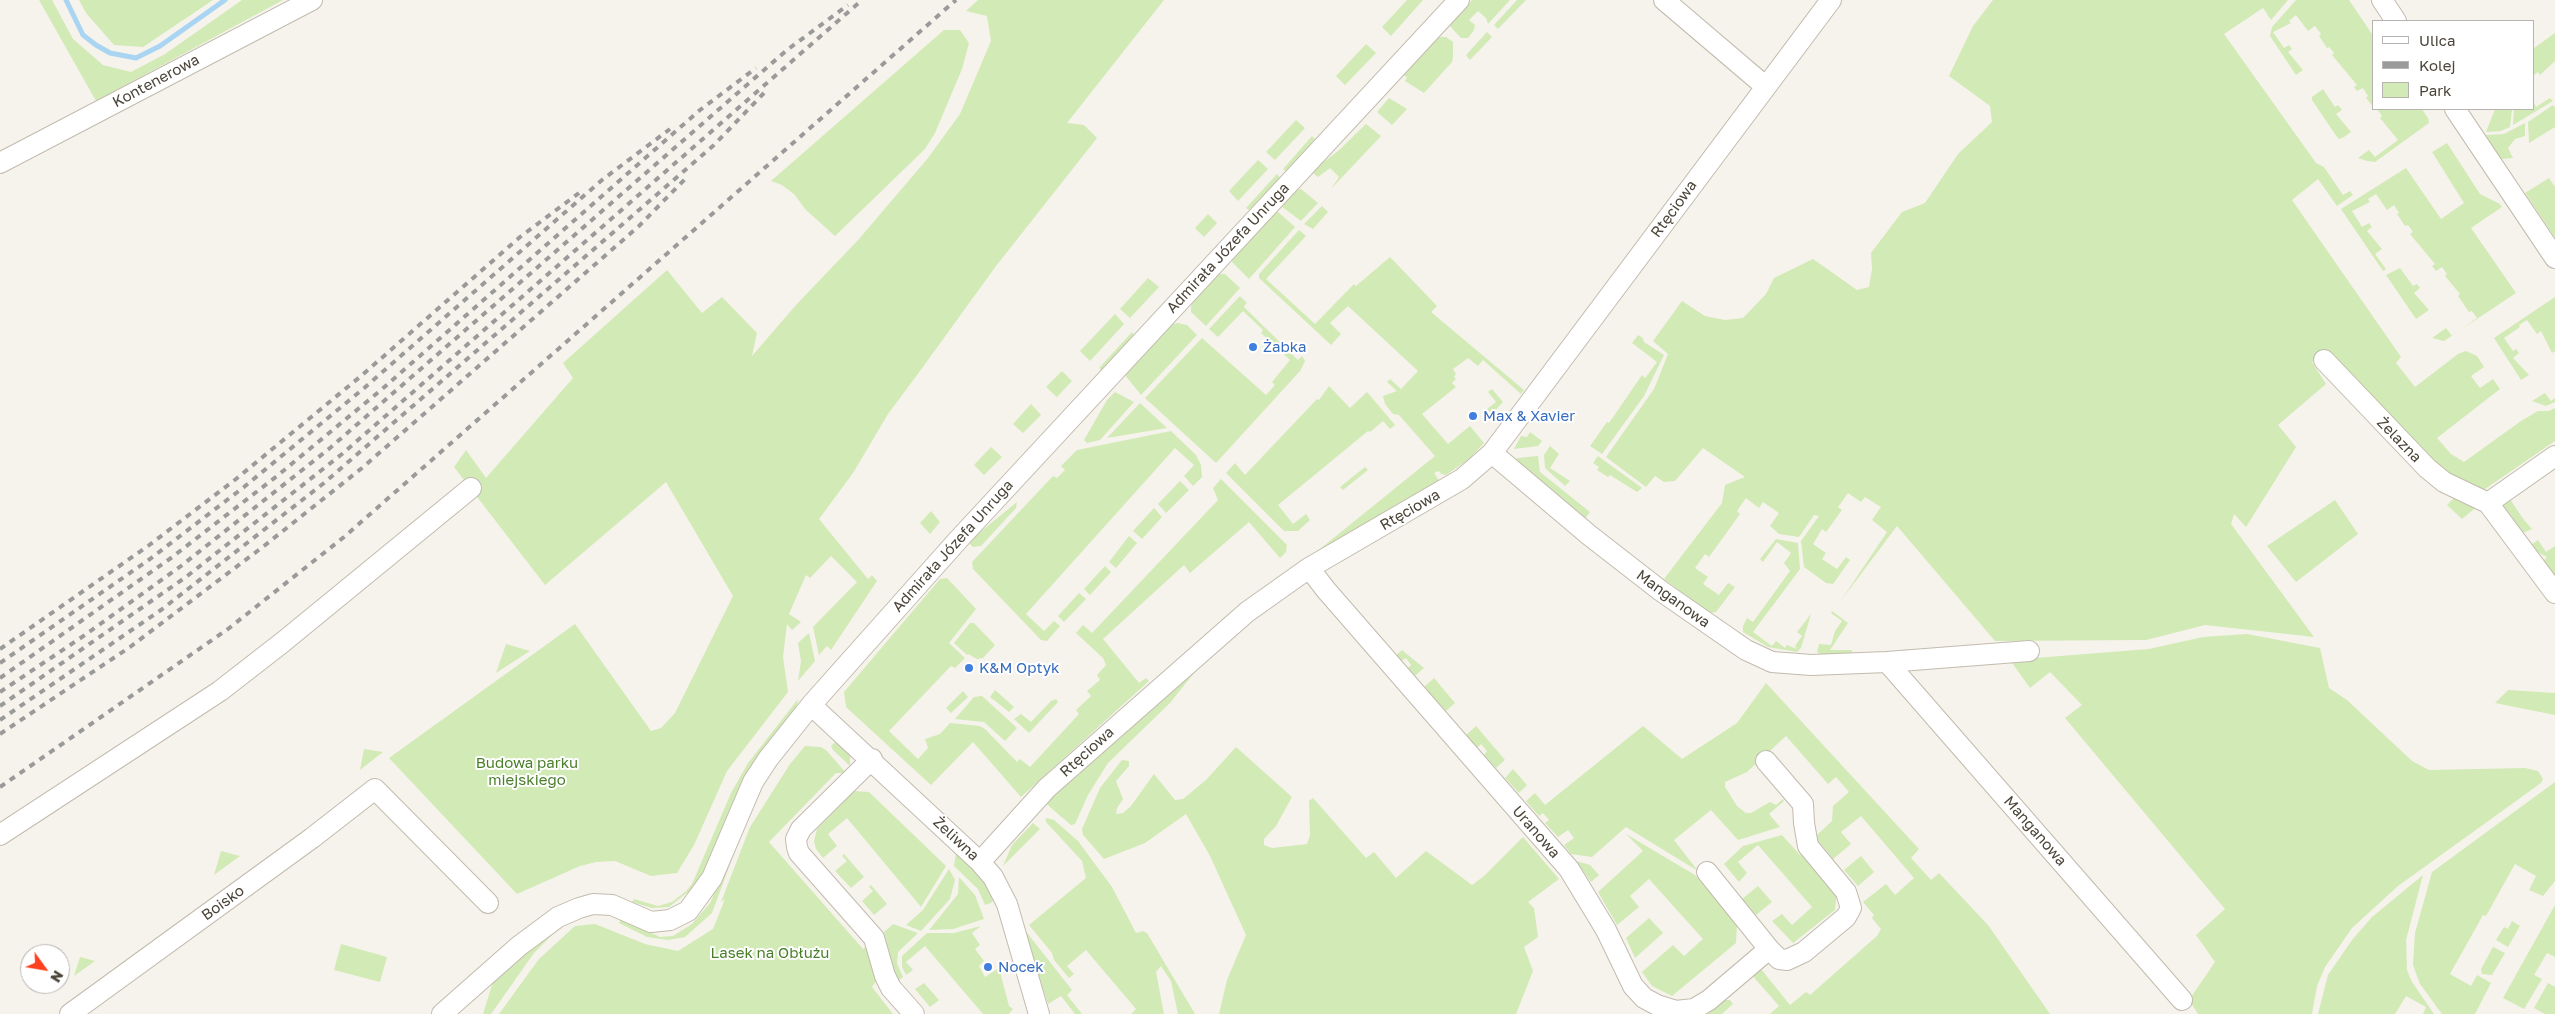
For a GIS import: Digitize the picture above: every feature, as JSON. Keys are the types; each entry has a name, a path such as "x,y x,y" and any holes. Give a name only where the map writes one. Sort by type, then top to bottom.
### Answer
{"street":[{"name":"Kontenerowa","path":"0,163 312,0"},
{"name":"Admirała Józefa Unruga","path":"442,1014 519,946 558,917 579,908 593,904 612,905 651,922 670,920 688,911 712,878 753,782 768,759 811,705 958,540 1459,0"},
{"path":"1664,0 1765,86"},
{"name":"Rtęciowa","path":"980,862 1047,788 1095,743 1247,612 1309,568 1462,479 1492,453 1830,0"},
{"path":"2382,0 2395,20"},
{"path":"2456,110 2555,258"},
{"name":"Żelazna","path":"2324,360 2427,468 2444,482 2488,503 2555,593"},
{"name":"Manganowa","path":"1492,453 1589,536 1660,592 1761,658 1789,665 1887,662 2029,651"},
{"path":"2488,503 2555,456"},
{"path":"0,835 220,691 283,642 470,488"},
{"name":"Uranowa","path":"1309,568 1326,590 1569,869 1606,930 1634,986 1644,998 1676,1011 1694,1009 1710,1000 1768,949"},
{"name":"Manganowa","path":"1887,662 2182,1000"},
{"name":"Żeliwna","path":"811,705 872,759 980,862 993,877 1007,904 1038,1014"},
{"path":"872,759 801,829 796,839 797,846 799,853 874,938 888,982 914,1014"},
{"path":"1706,872 1768,949 1780,959 1796,958 1840,923 1851,908 1846,892 1808,846 1803,804 1766,761"},
{"name":"Boisko","path":"70,1014 312,838 375,789 488,903"}],"green space":[{"path":"39,0 52,0 73,39 103,65 131,72 165,54 242,0 283,0 96,101"},
{"path":"79,0 213,0 143,47 114,45 86,13"},
{"name":"Budowa parku miejskiego","path":"978,0 1164,0 1067,123 1084,125 1097,138 996,266 888,414 853,473 819,519 868,579 872,575 877,581 831,650 827,646 819,655 813,627 857,582 831,556 810,578 806,575 789,614 801,622 792,630 787,624 783,657 788,692 727,771 694,845 677,873 651,876 615,861 596,862 580,866 517,894 389,758 575,624 651,731 661,728 675,713 733,596 666,482 545,585 454,467 466,450 486,478 573,378 563,363 667,270 702,313 722,297 757,333 752,356 796,305 859,239 928,158 960,114 991,41 987,16 966,11"},
{"path":"1407,0 1423,0 1391,36 1382,27"},
{"path":"1472,0 1510,0 1488,24 1486,18 1478,11 1469,20 1475,25 1474,30 1468,38 1461,38 1449,25"},
{"path":"1517,0 1526,0 1498,29 1494,25"},
{"path":"1993,0 2288,0 2271,20 2263,8 2224,34 2316,163 2324,167 2343,195 2350,191 2353,195 2337,206 2318,179 2292,200 2401,357 2396,363 2415,387 2458,354 2466,351 2477,356 2484,367 2471,376 2480,388 2493,379 2500,389 2437,438 2451,454 2464,462 2521,421 2538,411 2549,411 2555,408 2555,441 2485,489 2479,491 2465,488 2417,450 2324,350 2312,362 2326,384 2278,425 2296,447 2246,527 2234,514 2231,524 2314,637 2205,625 2146,640 1995,641 1897,526 1840,602 1887,532 1872,520 1881,507 1865,497 1861,502 1848,493 1838,507 1842,510 1826,532 1822,529 1813,544 1826,553 1822,559 1837,569 1846,557 1850,560 1833,584 1826,583 1804,567 1801,541 1819,516 1814,515 1799,537 1779,534 1770,526 1779,513 1763,502 1759,508 1746,498 1737,511 1740,514 1709,557 1705,554 1695,568 1708,577 1703,584 1719,595 1728,583 1735,587 1716,612 1710,613 1664,579 1722,503 1725,485 1745,477 1703,448 1675,481 1664,482 1655,476 1646,487 1606,457 1654,389 1668,354 1653,341 1682,301 1705,316 1725,320 1743,318 1766,294 1774,278 1813,259 1857,290 1869,287 1872,269 1871,253 1902,212 1925,203 1958,154 1992,122 1990,106 1949,76 1973,26"},
{"path":"2296,0 2349,0 2372,34 2372,105 2366,98 2368,96 2363,88 2357,91 2354,87 2357,85 2332,55 2334,53 2329,47 2327,48 2315,26 2308,31 2296,15 2289,21 2291,23 2273,32 2284,48 2289,45 2292,49 2288,52 2303,70 2296,75 2270,36 2272,27"},
{"path":"944,30 960,30 969,43 962,69 935,133 925,149 835,236 806,210 794,194 782,185 771,181"},
{"path":"1487,32 1492,37 1470,60 1466,55"},
{"path":"2555,33 2555,61 2540,75 2538,72 2535,74 2535,47"},
{"path":"1438,37 1446,37 1453,42 1452,62 1424,93 1405,81 1407,77 1402,75"},
{"path":"1366,44 1376,53 1345,85 1336,76"},
{"path":"2323,89 2335,107 2338,105 2342,110 2336,114 2351,132 2339,139 2312,100 2312,97"},
{"path":"1389,98 1407,109 1392,125 1377,112"},
{"path":"2550,98 2553,101 2513,125 2514,110 2535,110 2535,105 2536,107"},
{"path":"2553,105 2555,108 2555,127 2529,143 2528,122"},
{"path":"2378,110 2423,110 2429,123 2375,162 2358,158 2369,150 2375,157 2398,140 2380,118 2382,116"},
{"path":"2495,110 2512,110 2510,127 2501,131 2486,132"},
{"path":"1296,120 1305,128 1275,160 1266,152"},
{"path":"2525,123 2525,136 2515,139 2508,148 2513,158 2502,159 2497,155 2486,135 2504,134"},
{"path":"1366,124 1381,136 1331,189 1339,177 1330,168 1318,177 1313,173 1314,169 1337,152"},
{"path":"1312,136 1315,139 1286,171 1283,169"},
{"path":"2447,143 2480,194 2500,204 2502,207 2471,228 2516,293 2458,332 2477,318 2472,311 2469,312 2458,296 2460,294 2445,276 2447,274 2442,267 2436,271 2432,266 2435,264 2410,234 2413,232 2408,225 2405,226 2397,214 2399,213 2394,205 2387,210 2376,194 2368,199 2370,202 2352,211 2362,227 2369,223 2372,227 2367,231 2382,249 2375,254 2386,269 2383,271 2341,209 2406,168 2441,219 2464,203 2432,152"},
{"path":"1258,160 1268,169 1238,201 1229,191"},
{"path":"1277,174 1280,178 1249,210 1246,208"},
{"path":"2549,178 2555,187 2555,238 2525,193"},
{"path":"1301,189 1318,203 1301,221 1281,206 1296,190"},
{"path":"1322,206 1328,212 1313,229 1304,224"},
{"path":"1278,212 1295,227 1249,279 1232,262 1234,257 1274,213"},
{"path":"1208,214 1217,223 1204,237 1195,228"},
{"path":"1299,230 1306,236 1266,279 1315,324 1354,284 1356,286 1390,257 1437,306 1431,312 1524,390 1521,394 1483,360 1478,366 1468,358 1453,369 1456,379 1452,383 1456,387 1422,414 1448,444 1470,426 1484,443 1469,459 1446,475 1441,474 1439,471 1434,473 1440,482 1315,553 1435,456 1399,415 1393,414 1385,404 1383,396 1397,391 1387,382 1390,379 1401,389 1418,371 1348,306 1330,323 1341,334 1331,345 1259,278 1259,274"},
{"path":"2400,268 2413,286 2417,284 2420,288 2414,293 2429,310 2416,319 2386,275"},
{"path":"1225,274 1240,288 1206,326 1191,312 1191,306 1194,299 1214,276"},
{"path":"1148,278 1159,287 1130,318 1120,309"},
{"path":"1240,296 1247,303 1244,306 1245,308 1298,360 1302,356 1305,361 1300,371 1216,463 1145,398 1202,338 1266,395 1275,385 1272,382 1290,360 1261,333 1263,330 1243,311 1218,337 1209,329"},
{"path":"2555,297 2555,351 2552,353 2541,331 2537,334 2527,320 2504,338 2513,351 2516,349 2519,353 2513,358 2529,375 2521,380 2494,338"},
{"path":"1115,314 1124,324 1090,361 1080,351"},
{"path":"1177,323 1187,325 1197,335 1141,395 1125,375 1170,325"},
{"path":"2446,328 2452,336 2444,341 2432,338"},
{"path":"1132,332 1134,335 1102,371 1099,368"},
{"path":"1638,335 1643,338 1644,342 1664,355 1644,396 1602,454 1590,446 1607,422 1609,423 1642,375 1645,378 1657,362 1632,343"},
{"path":"1062,371 1072,381 1057,397 1046,387"},
{"path":"1329,386 1350,408 1367,392 1395,425 1390,429 1383,421 1370,432 1368,431 1278,505 1293,524 1306,514 1310,520 1298,531 1284,531 1226,473 1235,463 1245,475 1317,399 1319,400"},
{"path":"1492,389 1503,402 1492,414 1487,409 1496,402 1488,392"},
{"path":"1115,392 1134,402 1100,440 1087,443 1084,440 1107,400"},
{"path":"2545,393 2551,401 2555,398 2555,402 2546,406 2532,401"},
{"path":"1140,403 1167,428 1107,438"},
{"path":"1031,404 1041,415 1023,433 1013,424"},
{"path":"1171,431 1196,455 1201,465 1202,477 1193,486 1184,476 1194,465 1175,448 1026,614 1044,631 1054,621 1060,626 1047,641 1041,640 973,569 972,562 1053,476 1057,478 1065,470 1061,466 1077,450"},
{"path":"1530,432 1542,441 1538,446 1514,449 1521,436 1527,437"},
{"path":"1550,446 1559,454 1550,468 1570,481 1565,486 1545,468 1544,455"},
{"path":"991,447 1002,457 984,475 974,465"},
{"path":"1538,456 1540,472 1590,512 1585,519 1516,460 1517,458"},
{"path":"1598,456 1642,488 1637,492 1610,475 1608,477 1597,470 1599,467 1593,463"},
{"path":"1365,467 1368,470 1343,490 1340,487"},
{"path":"1221,479 1287,545 1286,552 1280,558 1249,522 1190,573 1184,565 1103,639 1139,683 1146,678 1149,681 1021,797 973,742 931,785 846,707 844,692 940,579 947,578 976,609 949,643 965,658 955,668 951,666 889,731 918,759 928,748 925,739 940,734 950,723 980,726 1017,762 1020,759 1030,767 1079,714 1076,710 1091,696 1087,691 1100,680 1097,675 1106,665 1103,658 1076,633 1083,625 1092,633 1218,500 1213,488"},
{"path":"1180,481 1189,490 1166,513 1158,504"},
{"path":"2457,495 2478,506 2462,519 2447,505"},
{"path":"2507,495 2532,529 2523,533 2517,531 2501,503"},
{"path":"2335,500 2358,534 2296,582 2267,546"},
{"path":"1017,502 1016,508 981,546 973,547 968,542"},
{"path":"1154,508 1162,517 1142,539 1133,531"},
{"path":"931,511 940,522 930,534 920,523"},
{"path":"1129,536 1137,543 1116,568 1109,562"},
{"path":"1776,539 1798,543 1800,569 1753,632 1772,646 1776,641 1785,648 1787,645 1797,649 1795,646 1802,636 1797,632 1811,614 1801,648 1797,652 1768,647 1743,632 1743,626 1747,618 1753,622 1790,571 1784,563 1791,553 1777,542 1763,562 1760,559"},
{"path":"2538,540 2546,552 2555,546 2555,584 2542,562 2547,557 2528,547"},
{"path":"1105,566 1111,572 1090,595 1084,589"},
{"path":"1079,593 1086,599 1064,622 1058,616"},
{"path":"1832,611 1848,623 1830,650 1852,650 1851,656 1824,656 1817,652 1819,644 1831,645 1835,631 1842,621 1831,613"},
{"path":"970,623 974,623 995,645 983,658 977,659 967,655 954,643"},
{"path":"809,633 815,661 798,681 801,661 798,643"},
{"path":"2247,634 2320,648 2329,688 2347,700 2412,761 2429,770 2525,768 2538,771 2543,779 2541,783 2398,886 2352,928 2325,967 2317,986 2312,1014 2198,1014 2189,1000 2215,962 2196,935 2225,909 2065,718 2082,705 2050,672 2030,688 2010,660 2149,649 2203,637"},
{"path":"506,644 530,651 496,673"},
{"path":"1402,650 1424,668 1415,676 1408,668 1411,665 1406,658 1401,661 1396,655"},
{"path":"1198,668 1170,703 1108,763 1088,795 1075,824 1071,825 1046,803 1047,800"},
{"path":"1434,678 1455,703 1446,711 1424,687"},
{"path":"1766,683 1919,849 1911,858 1931,880 1939,873 1988,925 2050,1014 1770,1014 1779,1006 1751,974 1761,969 1790,1005 1806,992 1810,995 1877,936 1881,929 1872,918 1874,915 1863,902 1886,884 1895,895 1914,878 1861,816 1841,832 1851,844 1833,859 1815,837 1832,821 1833,806 1849,792 1836,777 1828,784 1786,736 1747,772 1725,782 1725,787 1737,806 1746,813 1751,813 1770,802 1776,805 1783,799 1784,801 1769,814 1780,827 1738,840 1711,810 1674,840 1698,871 1626,827 1592,857 1571,854 1564,845 1574,838 1568,830 1558,837 1545,823 1549,820 1543,813 1539,816 1526,801 1535,793 1545,805 1643,726 1682,759 1737,723"},
{"path":"995,690 1014,707 1009,712 990,697"},
{"path":"2508,690 2555,693 2555,715 2495,703"},
{"path":"963,691 968,697 951,713 946,708"},
{"path":"982,696 1017,728 1005,741 984,722 955,719 974,697"},
{"path":"798,699 796,710 748,771 701,877 693,888 669,907 652,908 632,902 634,899 658,906 672,902 692,884 731,793 748,763"},
{"path":"1056,699 1058,702 1029,733 1014,719 1021,714 1031,722 1051,701"},
{"path":"1476,726 1505,760 1496,768 1484,755 1487,751 1481,744 1477,748 1466,735"},
{"path":"836,741 850,755 850,766 833,750 831,746"},
{"name":"Lasek na Obłużu","path":"805,746 821,747 827,751 846,773 836,773 769,842 863,949 868,945 878,978 872,987 893,1014 499,1014 539,959 575,926 595,924 645,944 678,951 713,929 725,899 721,902 750,827 790,764"},
{"path":"1236,747 1292,797 1276,826 1264,839 1264,845 1272,848 1307,844 1310,835 1309,801 1313,798 1366,858 1374,852 1396,878 1426,851 1472,885 1484,876 1523,837 1559,879 1528,902 1534,908 1538,937 1524,947 1533,971 1516,1014 1219,1014 1227,980 1246,935 1210,856 1186,814 1145,843 1104,859 1083,835 1082,829 1100,788 1122,760 1129,761 1129,766 1116,781 1123,799 1117,808 1116,814 1123,813 1131,806 1154,774 1175,800 1183,799 1206,780"},
{"path":"364,749 383,752 360,770"},
{"path":"1513,769 1527,785 1519,793 1505,778"},
{"path":"2555,782 2555,881 2543,896 2529,890 2536,876 2515,864 2486,916 2483,915 2450,974 2471,986 2477,975 2491,983 2475,1014 2442,1014 2420,984 2413,965 2415,933 2432,872"},
{"path":"854,791 869,792 946,866 921,907 847,818 828,834 837,846 823,858 816,849 814,841 817,829"},
{"path":"1046,818 1054,820 1078,841 1112,887 1136,933 1143,931 1147,933 1195,1014 1178,1014 1171,981 1161,966 1156,972 1164,1014 1131,1014 1136,1009 1086,950 1067,966 1074,974 1069,978 1054,960 1052,953 1029,925 1086,878 1082,861 1046,822"},
{"path":"1033,823 1040,829 1003,866 1012,845"},
{"path":"745,824 712,913 685,937 668,940 647,937 619,923 621,919 660,937 673,936 692,924 710,903"},
{"path":"1626,834 1695,875 1737,924 1736,943 1672,996 1652,986 1642,972 1673,945 1684,956 1703,939 1649,879 1630,896 1639,907 1617,925 1598,892 1643,851"},
{"path":"1782,835 1800,855 1806,853 1837,890 1835,910 1793,943 1772,921 1782,914 1792,925 1812,907 1758,845 1738,862 1747,873 1739,882 1724,864 1743,846"},
{"path":"221,851 240,856 214,875"},
{"path":"956,853 984,881 995,898 991,903 985,905 978,889 954,866"},
{"path":"844,854 864,877 851,888 835,871 847,861 842,856"},
{"path":"1861,856 1874,872 1858,886 1844,870"},
{"path":"1576,861 1590,865 1599,875 1591,882"},
{"path":"949,869 955,880 950,899 921,931 906,925 923,910"},
{"path":"2423,875 2406,940 2407,970 2412,982 2434,1014 2423,1014 2426,1007 2406,996 2395,1014 2318,1014 2328,975 2352,940 2372,917"},
{"path":"959,877 975,895 984,919 953,929 929,930 958,894"},
{"path":"871,885 887,904 874,915 862,901 873,891 869,887"},
{"path":"1758,886 1772,902 1756,915 1742,899"},
{"path":"2555,905 2555,957 2547,953 2534,975 2542,979 2524,1009 2503,998"},
{"path":"1649,918 1663,933 1635,958 1626,938"},
{"path":"2512,921 2520,926 2508,947 2496,940 2504,927 2508,929"},
{"path":"893,924 918,933 898,952 897,963 903,977 899,980 894,975 884,932"},
{"path":"981,926 972,933 980,945 975,949 984,961 979,966 985,977 999,968 1009,1006 1013,1009 1009,1014 983,1014 925,946 906,962 913,970 906,975 902,967 902,956 927,933 954,933"},
{"path":"554,929 556,931 534,953 491,1014 483,1014 493,982"},
{"path":"1024,929 1072,990 1067,995 1082,1014 1075,1014 1061,996 1048,1004"},
{"path":"341,944 387,957 380,982 334,970"},
{"path":"2493,947 2505,953 2492,975 2482,974 2481,969"},
{"path":"80,957 95,961 74,976"},
{"path":"924,983 939,1000 930,1007 915,989"},
{"path":"2548,983 2555,987 2555,1014 2545,1014 2534,1008"},
{"path":"1720,1000 1730,1000 1733,1004 1722,1014 1703,1014"}],"waterway":[{"path":"66,0 83,35 110,53 136,58 160,46 225,0"}],"railway":[{"path":"0,706 186,577 342,454 862,0"},
{"path":"0,787 228,629 344,537 956,0"},
{"path":"0,692 85,635 181,566 330,448 787,50 848,5"},
{"path":"0,678 171,558 277,476 381,390 700,110 756,68"},
{"path":"0,720 161,610 324,483 714,145 764,93"},
{"path":"0,663 150,559 244,487 363,389 602,180 670,129"},
{"path":"0,734 130,647 264,546 362,468 639,226 688,176"},
{"path":"0,649 148,546 236,479 361,376 520,237 579,193"}],"place":[{"name":"Żabka","path":"1253,347"},
{"name":"Max & Xavier","path":"1473,416"},
{"name":"K&M Optyk","path":"969,668"},
{"name":"Nocek","path":"988,967"}]}
